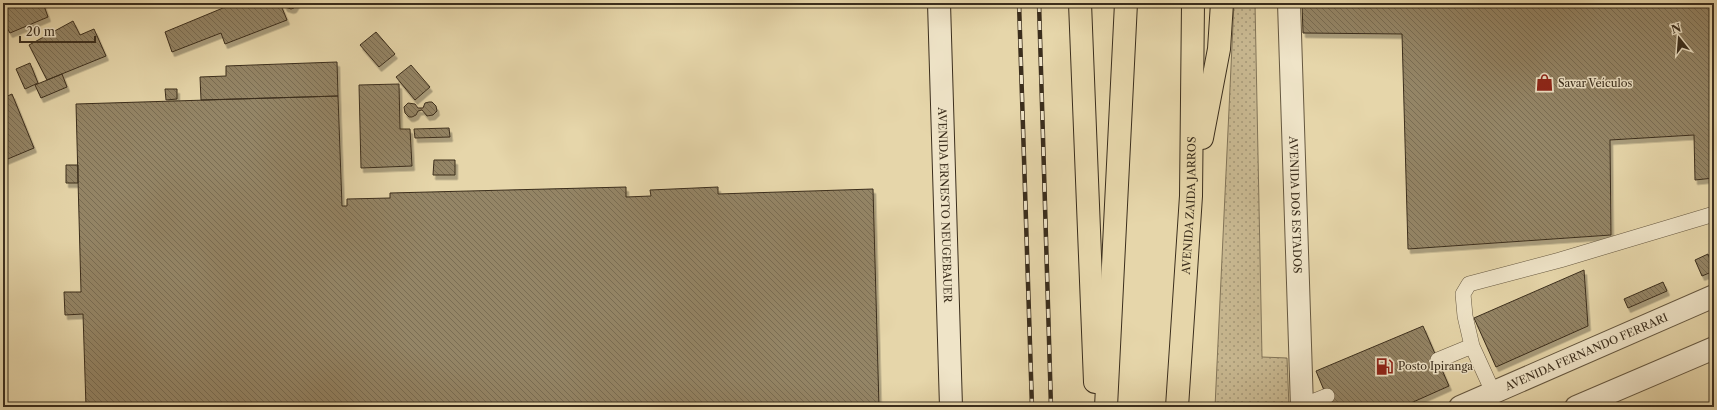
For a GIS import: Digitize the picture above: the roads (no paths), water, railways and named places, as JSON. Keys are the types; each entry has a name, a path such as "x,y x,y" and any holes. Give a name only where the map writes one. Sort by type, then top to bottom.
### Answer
{"highway":[{"path":"1080,3 1096,407"},
{"path":"1106,407 1126,3"},
{"name":"AVENIDA ZAIDA JARROS","path":"1177,407 1191,196 1193,3"},
{"path":"1191,196 1219,49 1222,3"}],"street":[{"name":"AVENIDA ERNESTO NEUGEBAUER","path":"939,3 951,407"},
{"name":"AVENIDA DOS ESTADOS","path":"1289,3 1302,407"},
{"name":"AVENIDA FERNANDO FERRARI","path":"1460,407 1714,296"},
{"path":"1576,407 1714,348"}],"lane":[{"path":"1493,392 1472,346 1465,316 1463,294 1469,284 1560,260 1714,214"},
{"path":"1438,360 1472,346"},
{"path":"1302,407 1327,396"}],"railway":[{"path":"1019,3 1032,407"},
{"path":"1039,3 1051,407"}],"place":[{"name":"Savar Veículos","path":"1545,83"},
{"name":"Posto Ipiranga","path":"1385,366"}]}
